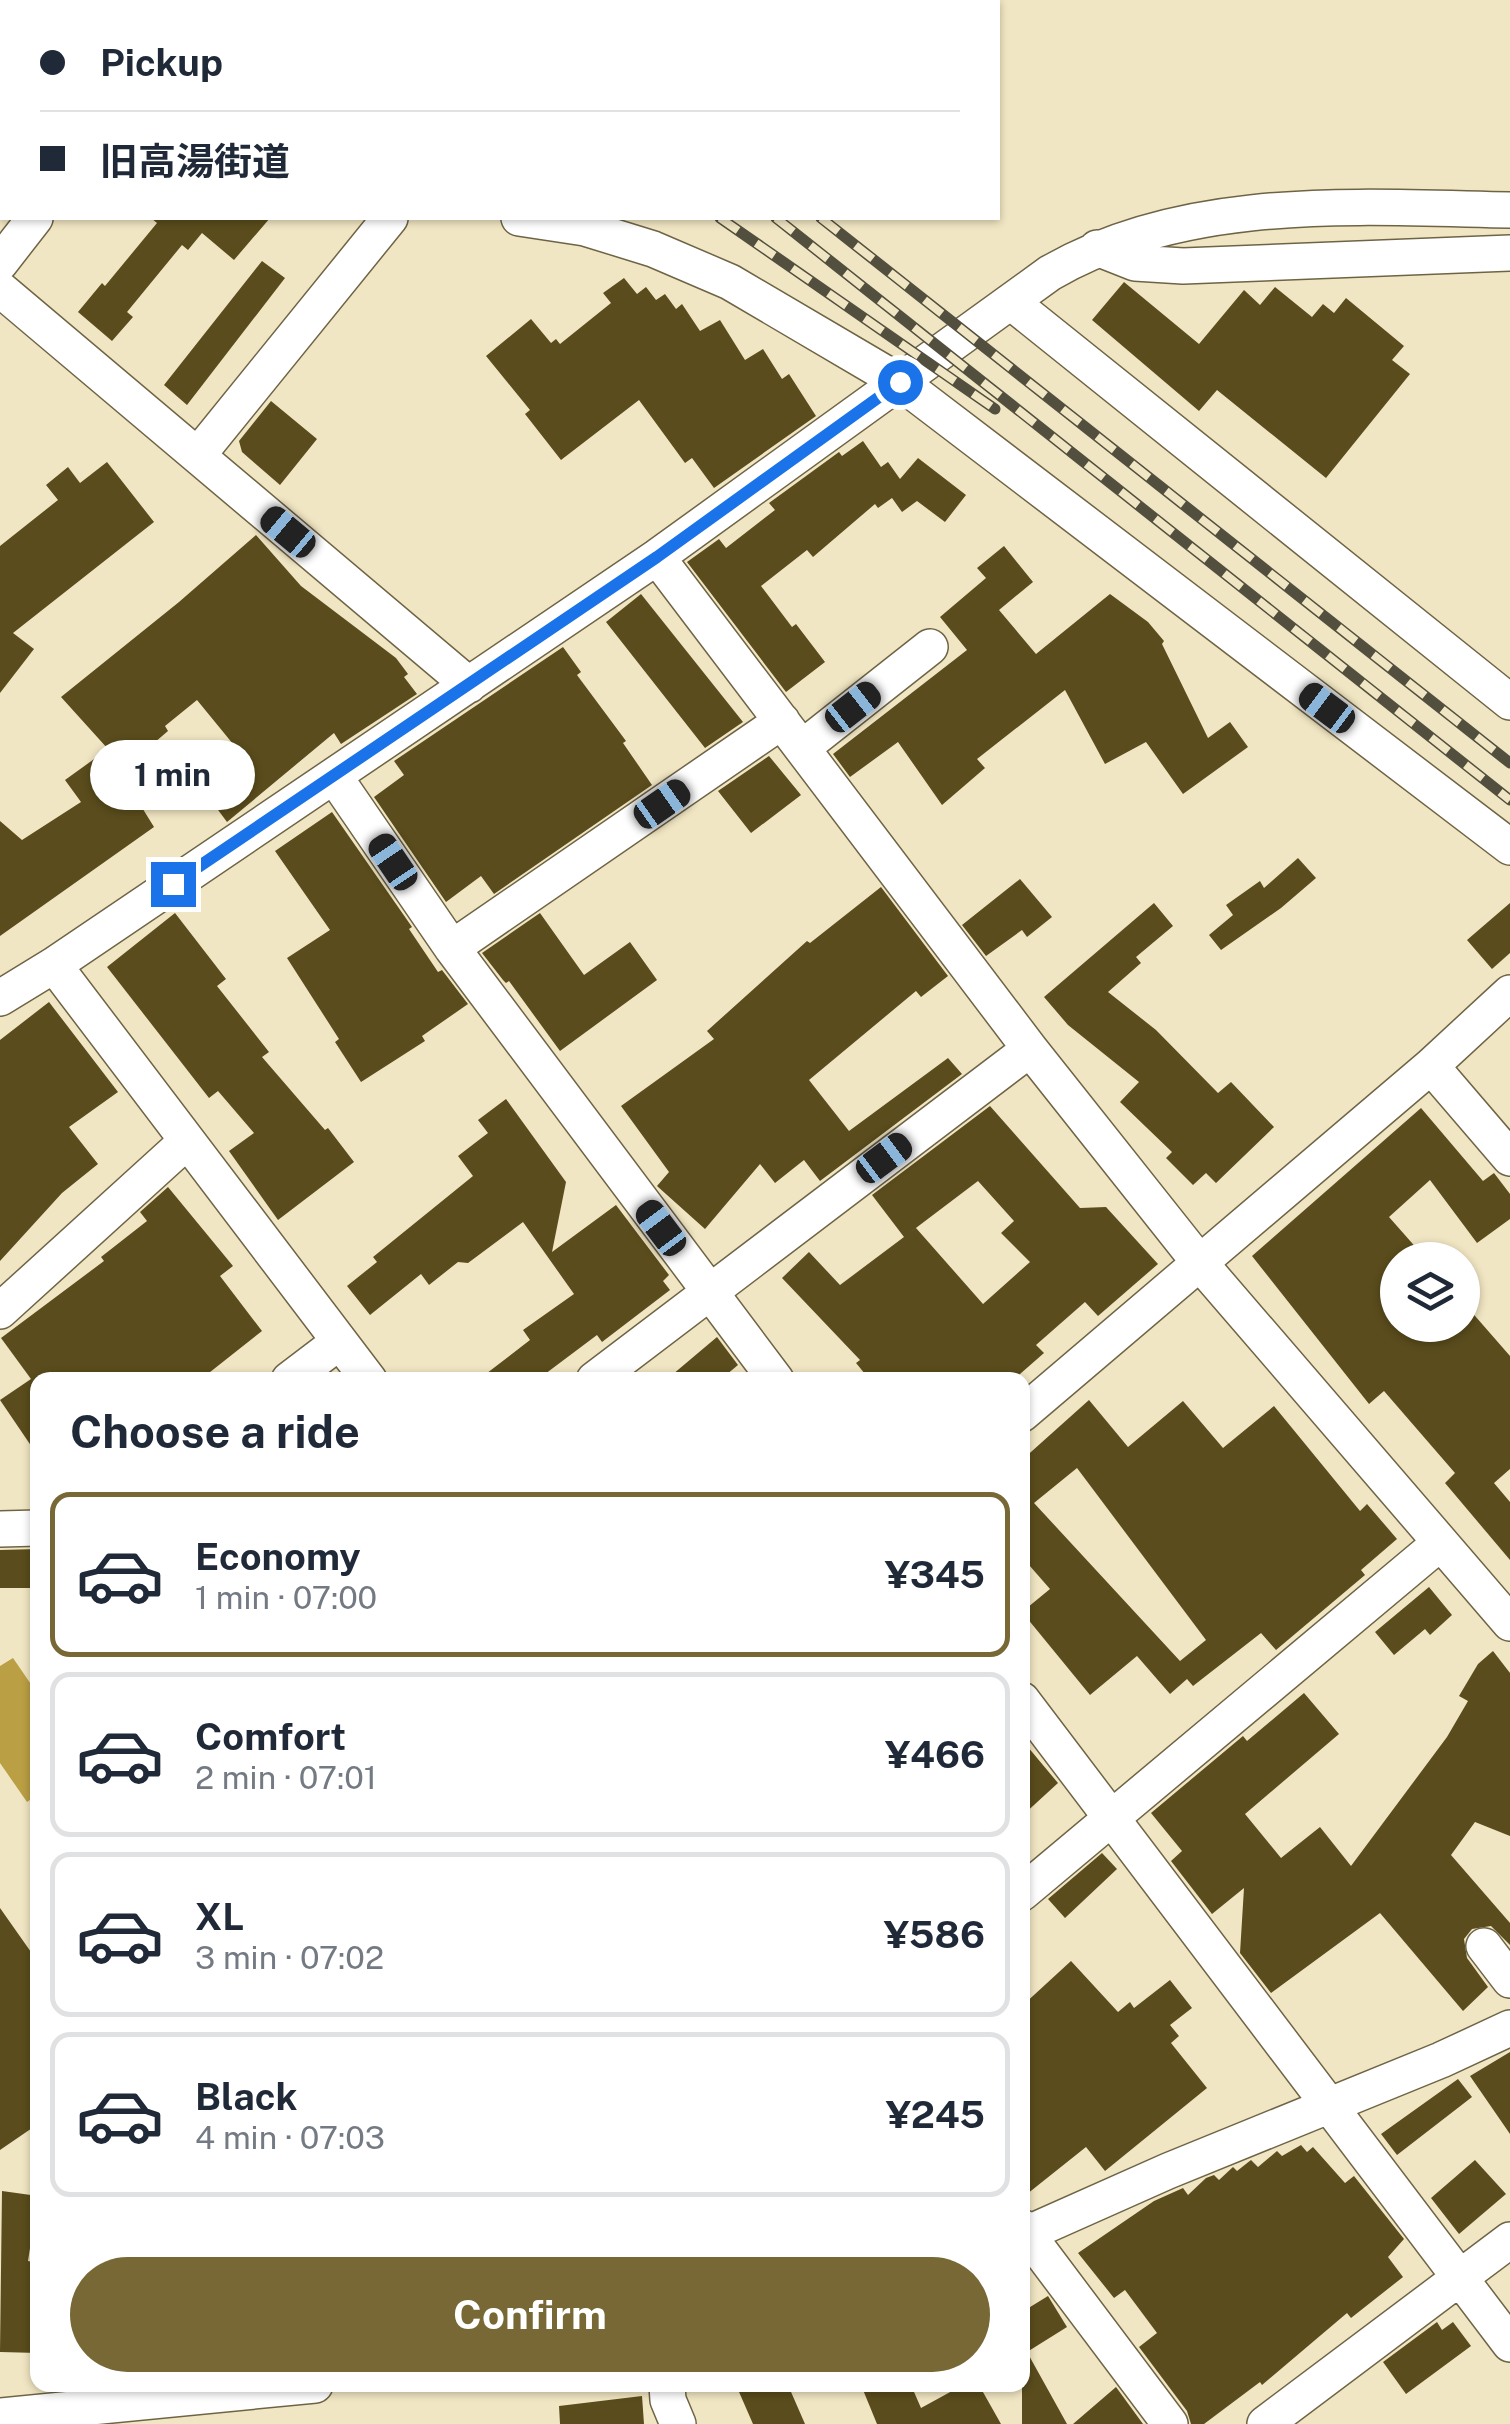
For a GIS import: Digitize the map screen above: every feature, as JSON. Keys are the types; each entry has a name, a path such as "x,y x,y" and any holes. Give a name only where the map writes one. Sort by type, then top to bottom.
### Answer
{"street":[{"path":"0,998 657,557 1050,273 1096,248 1151,229 1242,214 1373,207 1510,210"},
{"path":"0,263 32,220"},
{"path":"198,455 388,220"},
{"path":"532,220 585,228 653,250 730,282 900,382 1510,847"},
{"path":"1096,248 1136,263 1183,266 1510,253"},
{"path":"0,290 469,685"},
{"path":"1011,302 1510,702"},
{"path":"657,557 1030,1049 1199,1262 1510,1624"},
{"path":"452,948 930,647"},
{"path":"334,776 452,948 770,1372"},
{"path":"54,965 362,1372"},
{"path":"1030,1407 1431,1066 1510,994"},
{"path":"604,1372 1030,1049"},
{"path":"1431,1066 1510,1158"},
{"path":"0,1311 187,1142"},
{"path":"299,1372 339,1342"},
{"path":"0,1529 30,1528"},
{"path":"1030,1886 1440,1542"},
{"path":"1030,1710 1332,2104 1510,2344"},
{"path":"1484,1946 1510,1980"},
{"path":"1030,2230 1442,2060 1510,2028"},
{"path":"1265,2424 1510,2240"},
{"path":"1030,2241 1170,2424"},
{"path":"0,2416 244,2392"},
{"path":"667,2392 678,2424"}],"shaded area":[{"path":"13,1658 30,1683 27,1802 0,1763 0,1666"}],"building":[{"path":"153,220 268,220 234,260 202,233 188,250 182,245 127,312 133,317 112,341 78,312 157,223"},
{"path":"262,261 285,278 187,405 164,385"},
{"path":"624,278 637,294 646,287 656,300 665,294 676,309 682,304 700,331 720,320 745,360 763,349 782,379 789,374 816,416 714,488 692,458 685,463 639,400 561,460 525,414 530,410 486,356 531,319 551,343 556,339 560,344 611,303 603,293"},
{"path":"1124,282 1199,344 1244,290 1260,305 1275,287 1312,317 1323,304 1334,313 1346,298 1404,346 1392,360 1410,374 1326,478 1217,390 1199,411 1092,320"},
{"path":"271,401 317,439 280,485 242,452 239,441"},
{"path":"863,441 881,467 888,462 900,479 918,458 966,495 945,522 917,501 902,512 892,498 878,508 875,504 813,557 807,550 761,586 825,662 786,692 687,562 719,539 726,548 775,510 769,503 839,452 842,456"},
{"path":"107,462 154,522 13,633 34,649 0,693 0,546 58,500 46,485 68,467 80,483"},
{"path":"256,535 301,586 396,658 417,694 341,744 334,733 227,822 192,775 233,744 197,700 120,772 154,827 0,936 0,821 22,840 81,802 65,780 108,749 61,697"},
{"path":"1004,546 1033,582 999,610 1036,654 1110,594 1148,622 1164,641 1162,644 1208,738 1230,722 1248,747 1183,794 1146,742 1105,764 1065,690 977,759 985,768 942,805 898,742 850,777 833,754 967,650 940,617 986,578 977,568"},
{"path":"641,594 743,722 705,748 606,622"},
{"path":"563,647 581,672 577,675 626,741 623,743 652,785 494,894 481,876 446,902 374,797 404,775 394,761"},
{"path":"769,756 801,795 751,833 718,791"},
{"path":"332,812 412,927 409,929 438,972 442,970 468,1004 422,1036 425,1041 361,1082 335,1042 339,1039 287,958 330,930 275,851"},
{"path":"1298,858 1316,878 1221,950 1209,935 1233,915 1226,905 1260,881 1264,888"},
{"path":"1020,879 1052,917 1027,937 1022,930 986,956 962,925"},
{"path":"881,887 948,976 921,997 916,991 809,1080 849,1131 948,1058 962,1074 820,1181 804,1160 775,1183 760,1164 705,1229 657,1186 669,1172 621,1106 714,1039 707,1031 807,941 810,943"},
{"path":"1154,903 1173,926 1136,957 1141,963 1108,992 1156,1030 1218,1093 1231,1082 1274,1127 1216,1183 1206,1173 1193,1185 1166,1158 1172,1152 1120,1102 1139,1082 1068,1025 1044,997"},
{"path":"1510,903 1510,953 1492,969 1467,940"},
{"path":"175,913 226,979 217,986 269,1052 262,1057 354,1162 278,1220 229,1151 254,1133 218,1091 209,1098 107,967"},
{"path":"540,913 584,975 630,942 657,980 560,1051 509,981 503,980 482,953"},
{"path":"49,1002 118,1092 69,1127 98,1164 62,1193 0,1261 0,1040"},
{"path":"506,1099 566,1182 552,1252 616,1205 669,1275 663,1281 670,1290 602,1342 597,1335 548,1372 488,1372 530,1340 523,1330 574,1294 523,1222 468,1263 458,1262 429,1285 421,1274 370,1315 347,1286 377,1262 373,1257 473,1176 458,1156 488,1133 478,1120"},
{"path":"990,1106 1080,1208 1106,1207 1158,1264 1098,1316 1085,1302 1036,1345 1044,1353 1022,1372 863,1372 856,1363 860,1360 782,1278 809,1252 840,1285 904,1237 872,1195","holes":["978,1181 1014,1221 1001,1233 1030,1262 983,1304 916,1228 904,1237"]},
{"path":"1421,1108 1483,1181 1494,1173 1510,1194 1510,1219 1478,1242 1430,1180 1389,1217 1411,1242 1380,1242 1380,1342 1480,1342 1480,1322 1510,1356 1510,1469 1494,1483 1510,1502 1510,1560 1445,1483 1455,1473 1384,1391 1369,1404 1252,1256"},
{"path":"168,1187 233,1266 220,1276 262,1331 210,1372 30,1372 30,1378 1,1338 104,1261 101,1257 147,1221 140,1212"},
{"path":"717,1337 738,1365 730,1372 675,1372"},
{"path":"30,1380 30,1444 0,1400"},
{"path":"1089,1400 1128,1447 1183,1401 1223,1448 1274,1406 1360,1511 1367,1504 1397,1539 1361,1570 1365,1575 1276,1650 1261,1633 1193,1686 1187,1679 1170,1694 1137,1656 1090,1695 1030,1622 1030,1605 1050,1589 1030,1566 1030,1453","holes":["1077,1468 1206,1640 1180,1661 1034,1503"]},
{"path":"30,1549 30,1588 0,1588 0,1550"},
{"path":"1429,1587 1452,1615 1430,1635 1425,1629 1394,1655 1375,1632"},
{"path":"1493,1651 1510,1673 1510,1836 1475,1822 1451,1855 1510,1923 1510,1945 1491,1926 1472,1929 1464,1939 1467,1958 1488,1987 1463,2011 1380,1913 1271,1993 1240,1953 1244,1888 1212,1914 1171,1861 1182,1851 1151,1813 1243,1736 1247,1741 1304,1693 1339,1734 1245,1814 1281,1858 1320,1827 1351,1866 1447,1737 1468,1701 1459,1696 1478,1664"},
{"path":"1030,1750 1058,1783 1030,1809"},
{"path":"1102,1853 1117,1869 1065,1918 1048,1899"},
{"path":"0,1908 30,1951 30,2129 0,2150"},
{"path":"1071,1961 1118,2012 1130,2002 1134,2008 1170,1980 1192,2008 1170,2025 1179,2036 1171,2043 1207,2088 1105,2171 1086,2147 1030,2192 1030,1999"},
{"path":"1510,2052 1510,2134 1470,2076"},
{"path":"1458,2079 1472,2097 1397,2155 1381,2134"},
{"path":"1301,2145 1307,2152 1313,2147 1345,2183 1354,2176 1404,2239 1388,2257 1403,2277 1351,2318 1347,2313 1262,2385 1260,2382 1204,2424 1191,2424 1187,2411 1139,2347 1157,2333 1125,2290 1114,2298 1078,2253 1154,2201 1183,2188 1188,2195 1206,2178 1214,2175 1219,2180 1233,2167 1237,2171 1251,2160 1258,2167 1277,2151 1282,2156"},
{"path":"1475,2160 1506,2194 1459,2234 1431,2198"},
{"path":"2,2191 30,2195 30,2353 0,2352"},
{"path":"1048,2296 1067,2327 1030,2350 1030,2307"},
{"path":"1437,2322 1442,2330 1453,2322 1471,2346 1406,2394 1383,2362"},
{"path":"1030,2357 1067,2424 1022,2424 1022,2392 1030,2392"},
{"path":"1116,2387 1143,2424 1073,2424"},
{"path":"739,2392 791,2392 805,2424 753,2424"},
{"path":"864,2392 914,2392 921,2408 950,2392 983,2392 1001,2424 877,2424"},
{"path":"642,2396 644,2424 560,2424 559,2406"}],"railway":[{"path":"723,220 995,409"},
{"path":"779,220 1510,800"},
{"path":"824,220 1510,763"}],"route":[{"path":"173,884 657,557 900,382"}]}
